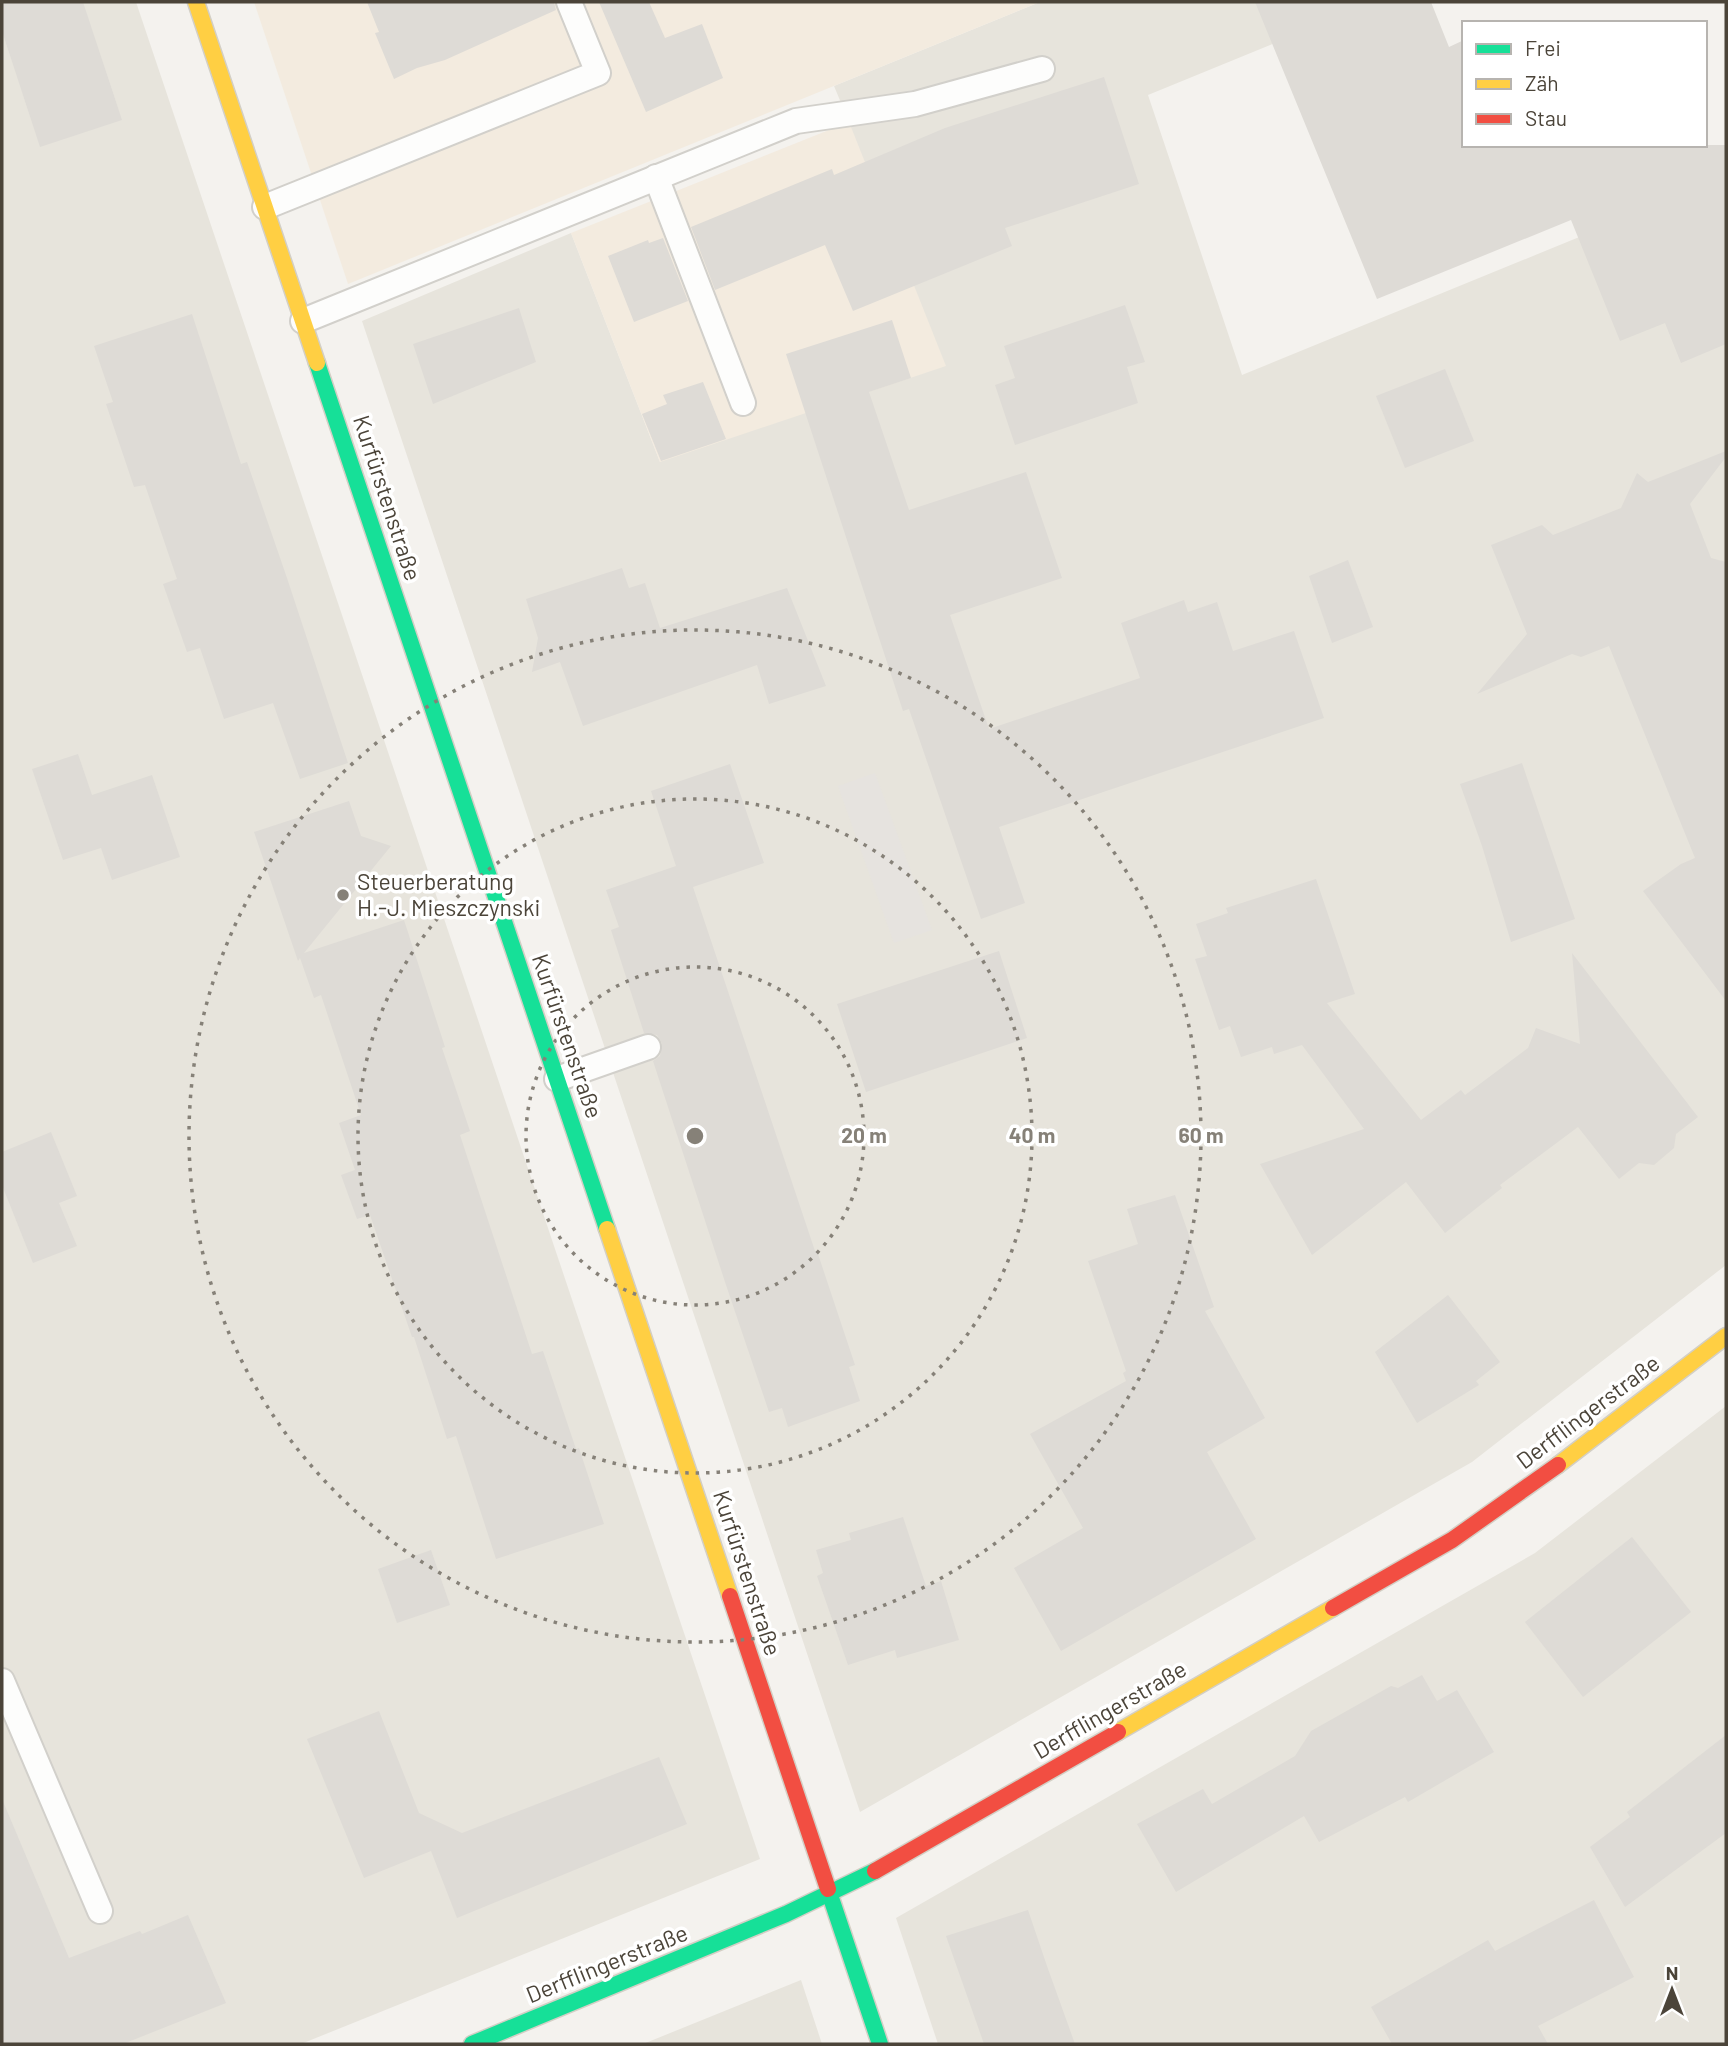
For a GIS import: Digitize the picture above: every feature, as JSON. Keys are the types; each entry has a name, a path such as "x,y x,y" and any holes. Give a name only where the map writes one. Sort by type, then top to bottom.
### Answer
{"street":[{"name":"Kurfürstenstraße","path":"196,2 880,2044"},
{"name":"Derfflingerstraße","path":"472,2044 786,1914 871,1873 1452,1540 1558,1465 1726,1336"}],"lane":[{"path":"265,207 598,73 569,2"},
{"path":"303,320 796,121 915,104 1042,69"},
{"path":"656,177 743,403"},
{"path":"557,1079 648,1047"},
{"path":"2,1681 100,1911"}],"shaded area":[{"path":"2,2 136,2 760,1859 301,2044 2,2044"},
{"path":"254,2 1040,2 348,284"},
{"path":"1040,2 1375,2 1148,95 1242,375 1726,177 1726,1265 1472,1462 860,1812 362,321 571,233 660,462 849,122 834,86"},
{"path":"849,122 946,366 660,462 571,233"},
{"path":"875,773 932,930 894,943 838,786"},
{"path":"1726,1406 1726,2044 938,2044 896,1918 1535,1553"},
{"path":"801,1980 822,2044 643,2044"}],"building":[{"path":"2,2 83,2 122,120 40,147 2,31"},
{"path":"367,2 554,2 556,10 445,60 417,68 394,79 375,33 379,32"},
{"path":"599,2 649,2 665,38 702,24 723,78 646,112"},
{"path":"1255,2 1431,2 1449,47 1462,41 1462,147 1726,145 1726,344 1681,363 1665,323 1620,341 1571,220 1377,299"},
{"path":"1104,77 1139,184 1005,228 1012,246 853,311 825,245 715,290 691,227 832,169 834,175 945,128"},
{"path":"663,238 688,301 634,322 608,256 648,240 649,243"},
{"path":"1125,305 1145,362 1127,367 1138,403 1015,445 995,385 1015,378 1004,346"},
{"path":"519,308 536,362 433,404 413,344"},
{"path":"192,314 241,464 247,462 348,763 300,779 273,703 224,719 200,648 187,652 163,584 177,579 145,485 134,487 106,404 113,402 94,346"},
{"path":"892,320 911,378 869,392 909,510 1026,472 1062,578 950,615 989,729 1140,678 1121,623 1184,600 1188,612 1217,602 1233,651 1294,631 1324,718 999,827 1025,903 981,919 909,709 903,711 786,354"},
{"path":"1445,369 1474,441 1405,468 1376,396"},
{"path":"703,382 726,439 661,461 642,414 667,404 663,395"},
{"path":"1726,451 1726,457 1690,504 1711,558 1726,562 1726,1001 1643,891 1681,864 1695,858 1609,646 1581,657 1572,654 1477,694 1527,634 1491,545 1542,525 1553,535 1621,508 1637,473 1648,482"},
{"path":"1348,560 1373,627 1332,643 1309,576"},
{"path":"622,568 629,588 645,583 660,628 787,588 826,686 769,704 757,665 583,726 560,662 532,672 538,638 526,599"},
{"path":"78,754 92,795 152,775 180,857 112,880 101,848 63,860 32,769"},
{"path":"1522,763 1575,919 1511,942 1460,784"},
{"path":"730,764 764,863 693,887 855,1365 849,1367 860,1401 788,1427 782,1408 769,1412 653,1061 660,1056 662,1043 657,1035 644,1033 611,930 619,927 606,890 676,866 651,791"},
{"path":"349,801 361,836 391,846 304,953 404,920 470,1131 460,1135 532,1354 543,1351 604,1524 496,1559 456,1436 447,1439 370,1215 357,1219 341,1175 355,1170 339,1123 361,1115 321,995 314,998 300,958 298,961 254,832"},
{"path":"1316,879 1355,994 1327,1003 1421,1120 1461,1090 1465,1095 1528,1048 1536,1028 1580,1044 1572,953 1698,1117 1676,1134 1674,1148 1654,1165 1639,1163 1619,1179 1578,1127 1500,1185 1502,1188 1445,1233 1406,1182 1312,1255 1260,1164 1364,1129 1302,1045 1274,1054 1272,1047 1241,1057 1230,1026 1219,1030 1195,959 1207,956 1196,924 1228,913 1226,908"},
{"path":"999,951 1027,1038 866,1092 837,1004"},
{"path":"51,1132 77,1196 59,1203 77,1246 33,1263 2,1185 2,1152"},
{"path":"1175,1195 1214,1307 1205,1311 1265,1418 1207,1452 1256,1539 1061,1651 1014,1568 1083,1528 1030,1434 1126,1381 1123,1373 1126,1371 1088,1261 1138,1244 1127,1209"},
{"path":"1448,1295 1500,1362 1476,1381 1479,1385 1417,1423 1375,1352"},
{"path":"903,1517 926,1586 941,1581 959,1640 897,1658 895,1650 848,1665 817,1576 823,1573 816,1550 851,1540 849,1533"},
{"path":"1632,1537 1691,1612 1583,1697 1525,1622"},
{"path":"431,1550 450,1605 397,1623 378,1569"},
{"path":"1422,1675 1437,1701 1457,1690 1494,1752 1408,1802 1405,1797 1319,1842 1304,1816 1176,1892 1137,1824 1203,1789 1212,1804 1295,1756 1311,1731 1391,1686 1398,1688"},
{"path":"379,1711 419,1813 462,1833 659,1757 687,1824 457,1918 431,1851 364,1878 307,1739"},
{"path":"1726,1735 1726,1833 1625,1907 1590,1847 1630,1817 1627,1812"},
{"path":"2,1799 69,1958 140,1931 142,1934 188,1915 226,2003 123,2044 2,2044"},
{"path":"1594,1900 1634,1977 1538,2026 1548,2044 1392,2044 1371,2007 1488,1940 1495,1951"},
{"path":"1028,1910 1075,2044 984,2044 946,1936"}],"traffic: fast":[{"path":"317,363 607,1229"},
{"path":"472,2044 786,1914 875,1871"},
{"path":"828,1889 880,2044"}],"traffic: slow":[{"path":"196,2 317,363"},
{"path":"607,1229 730,1596"},
{"path":"1558,1465 1726,1336"},
{"path":"1118,1732 1333,1608"}],"traffic: jam":[{"path":"1333,1608 1452,1540 1558,1465"},
{"path":"730,1596 828,1889"},
{"path":"875,1871 1118,1732"}],"place":[{"name":"Steuerberatung H.-J. Mieszczynski","path":"343,895"}]}
